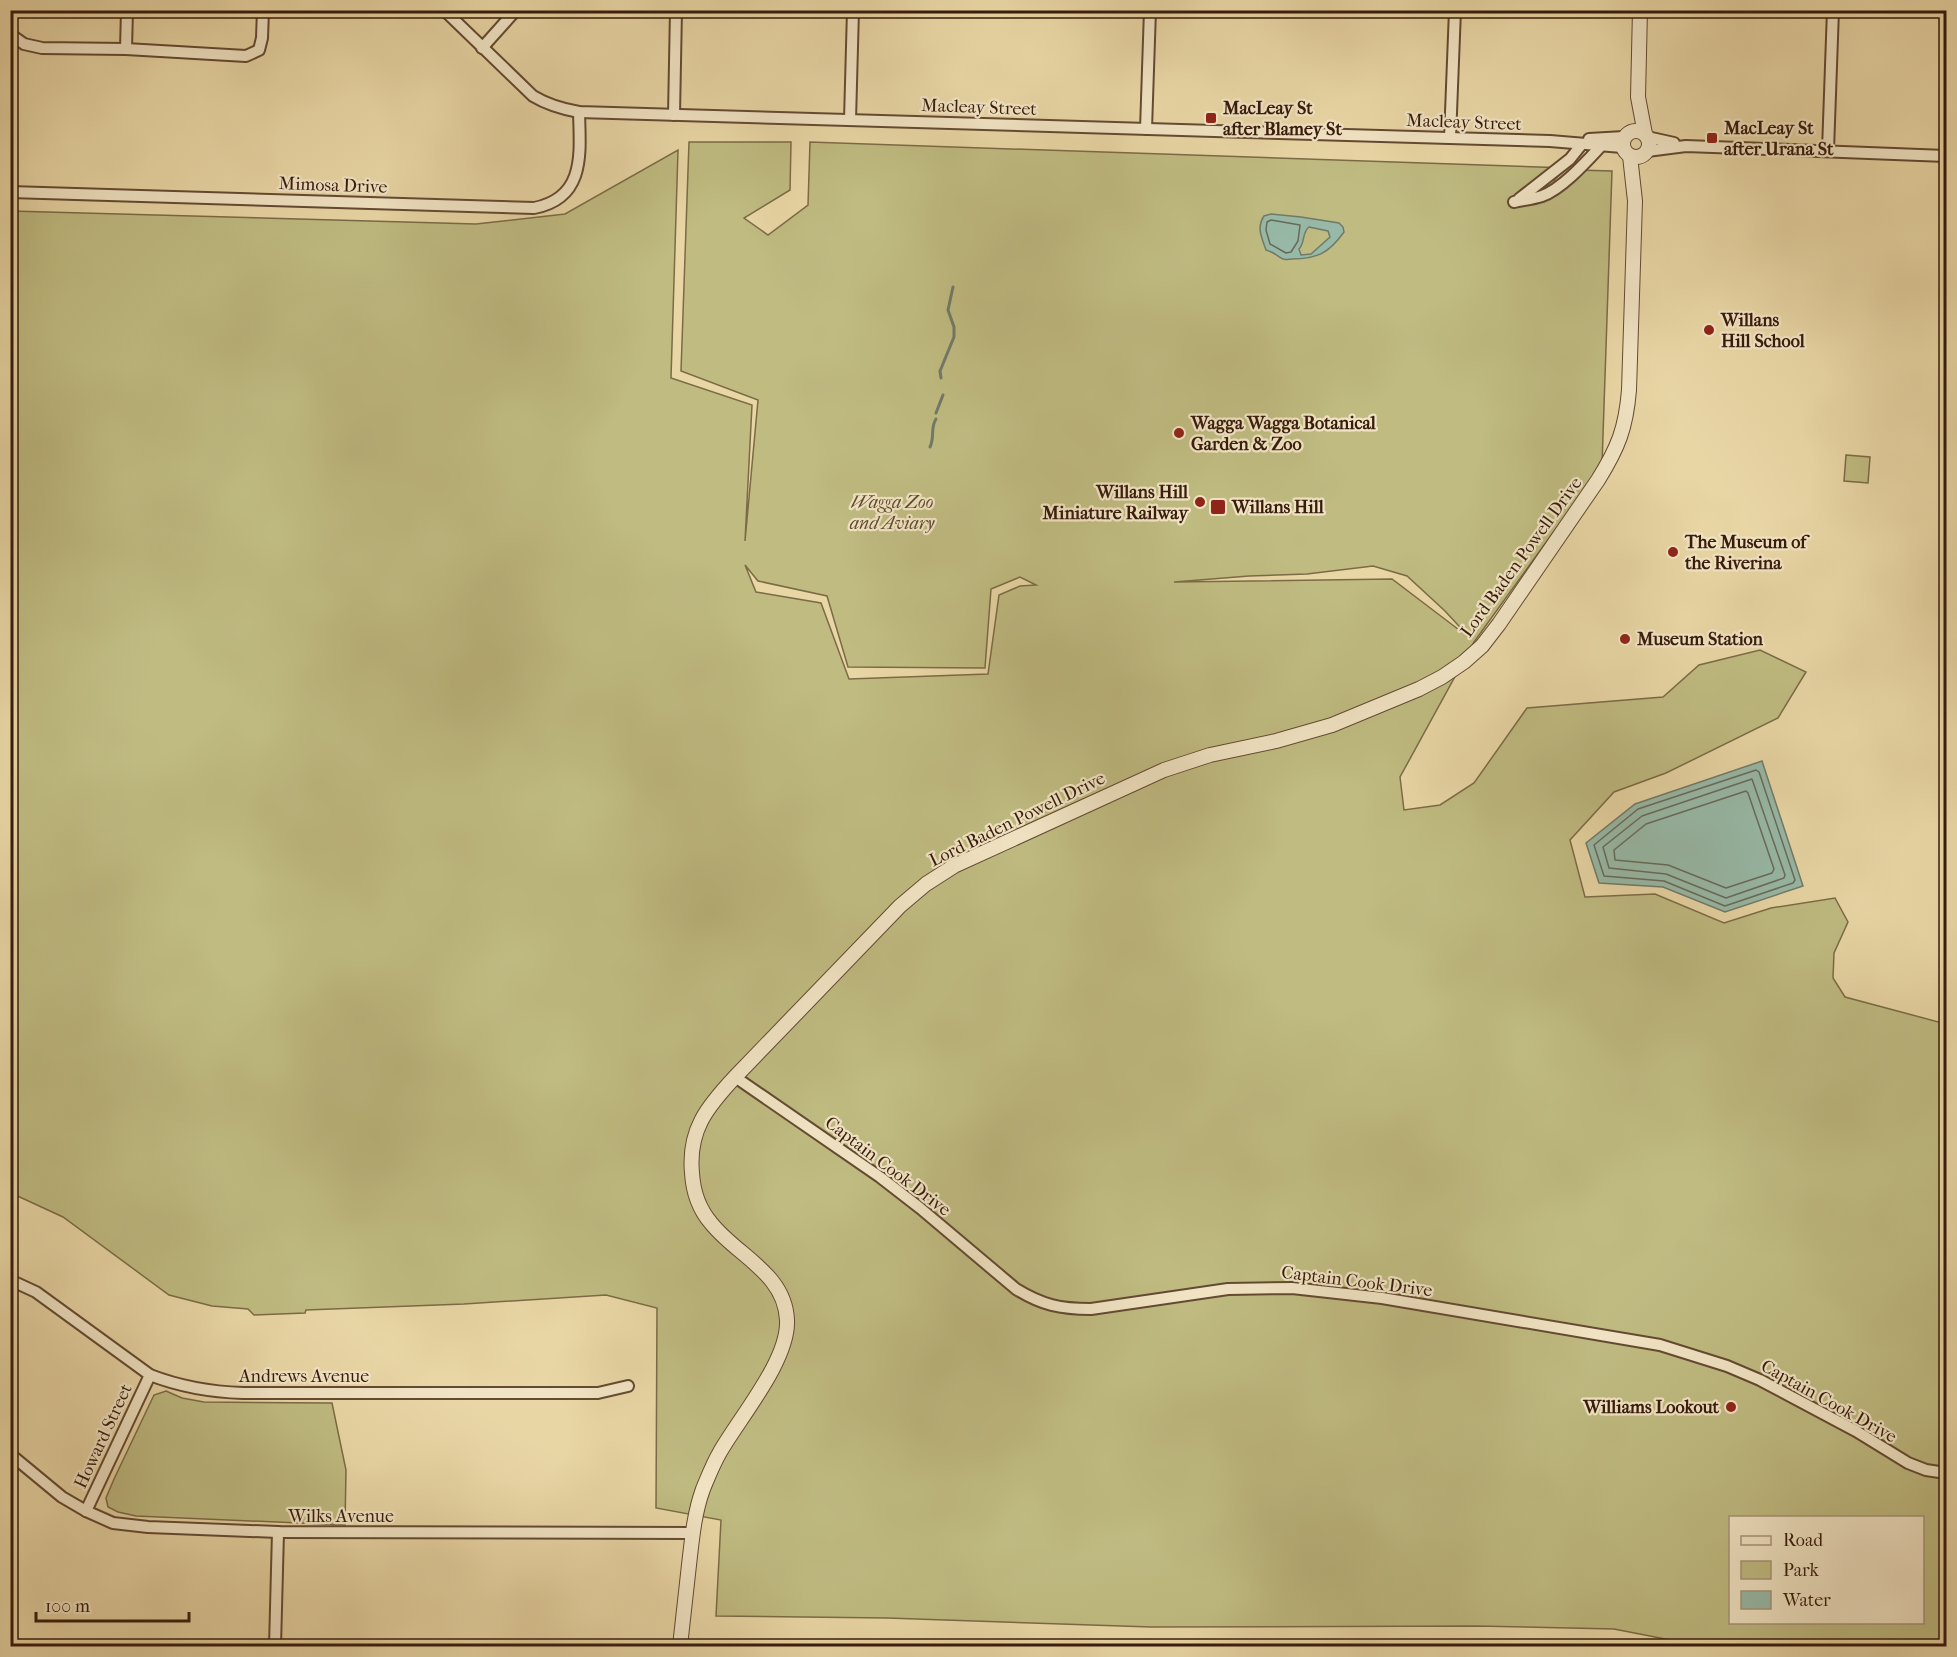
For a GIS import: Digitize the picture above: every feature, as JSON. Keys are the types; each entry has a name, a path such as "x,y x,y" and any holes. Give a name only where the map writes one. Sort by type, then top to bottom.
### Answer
{"street":[{"path":"126,49 127,10"},
{"path":"10,34 24,44 42,48 126,49 246,56 259,50 261,45 263,10"},
{"name":"Macleay Street","path":"444,10 533,96 548,105 579,112 1636,143 1947,156"},
{"path":"482,48 516,10"},
{"path":"674,115 676,10"},
{"path":"850,120 853,10"},
{"path":"1146,129 1150,10"},
{"path":"1450,138 1455,10"},
{"name":"Lord Baden Powell Drive","path":"680,1647 696,1511 719,1454 774,1366 786,1338 787,1321 785,1305 779,1291 761,1268 710,1222 698,1201 692,1181 690,1158 694,1136 703,1116 735,1077 900,906 926,884 954,866 1164,770 1210,755 1305,734 1359,715 1442,677 1482,646 1598,480 1622,436 1629,390 1640,10"},
{"path":"1828,150 1833,10"},
{"name":"Mimosa Drive","path":"10,192 534,208 549,205 561,198 575,178 579,159 579,112"},
{"name":"Macleay Street","path":"1550,141 1601,146 1636,143"},
{"path":"1582,144 1570,159 1514,202 1544,195 1551,191 1565,181 1601,146"},
{"name":"Captain Cook Drive","path":"735,1077 880,1177 1016,1289 1051,1306 1091,1309 1228,1289 1292,1288 1393,1300 1642,1341 1693,1354 1760,1380 1856,1431 1908,1463 1926,1470 1947,1473"},
{"name":"Andrews Avenue","path":"10,1280 36,1292 150,1375 172,1384 194,1389 243,1393 598,1393 628,1386"},
{"name":"Howard Street","path":"86,1511 150,1375"},
{"name":"Wilks Avenue","path":"10,1454 62,1497 86,1511 113,1522 148,1527 278,1532 693,1533"},
{"path":"275,1647 278,1532"}],"green space":[{"name":"Wagga Zoo and Aviary","path":"689,142 791,142 790,190 744,218 768,235 808,205 810,142 1567,168 1554,180 1556,186 1576,170 1612,171 1602,465 1474,642 1400,777 1404,810 1440,805 1474,783 1527,708 1663,697 1699,665 1760,650 1806,672 1778,718 1666,773 1614,792 1570,840 1585,897 1655,894 1724,923 1771,908 1835,898 1848,922 1834,953 1833,978 1845,997 1946,1024 1946,1646 1701,1646 1614,1629 1476,1626 1151,1627 887,1618 716,1616 721,1520 656,1508 657,1308 606,1295 464,1304 306,1310 305,1313 254,1315 248,1309 212,1306 169,1295 63,1217 11,1193 11,211 476,224 565,214 678,150 671,378 752,405 745,541 758,400 681,371","holes":["745,565 758,581 827,596 848,667 985,668 991,589 1020,577 1036,585 1020,586 999,595 988,674 849,679 821,603 756,592","1373,566 1407,576 1471,639 1392,579 1174,582 1307,574"]},
{"path":"1846,455 1870,457 1868,483 1844,481"},
{"path":"166,1391 182,1398 204,1402 332,1403 346,1470 345,1525 136,1516 108,1507 106,1498 154,1395"}],"water":[{"path":"1271,214 1339,223 1344,232 1328,250 1322,253 1309,258 1284,259 1266,250 1260,229 1264,216","holes":["1309,227 1328,231 1330,237 1311,254 1301,255 1299,249"]},
{"path":"1762,761 1803,886 1725,912 1663,887 1599,883 1586,843 1635,804"}],"waterway":[{"path":"941,378 940,371 954,337 954,327 948,310 953,287"},
{"path":"936,413 943,395"},
{"path":"930,447 936,419"}],"place":[{"name":"MacLeay St after Blamey St","path":"1211,118"},
{"name":"MacLeay St after Urana St","path":"1712,138"},
{"name":"Willans Hill School","path":"1709,330"},
{"name":"Wagga Wagga Botanical Garden & Zoo","path":"1179,433"},
{"name":"Willans Hill Miniature Railway","path":"1200,502"},
{"name":"Willans Hill","path":"1218,507"},
{"name":"The Museum of the Riverina","path":"1673,552"},
{"name":"Museum Station","path":"1625,639"},
{"name":"Williams Lookout","path":"1731,1407"}]}
